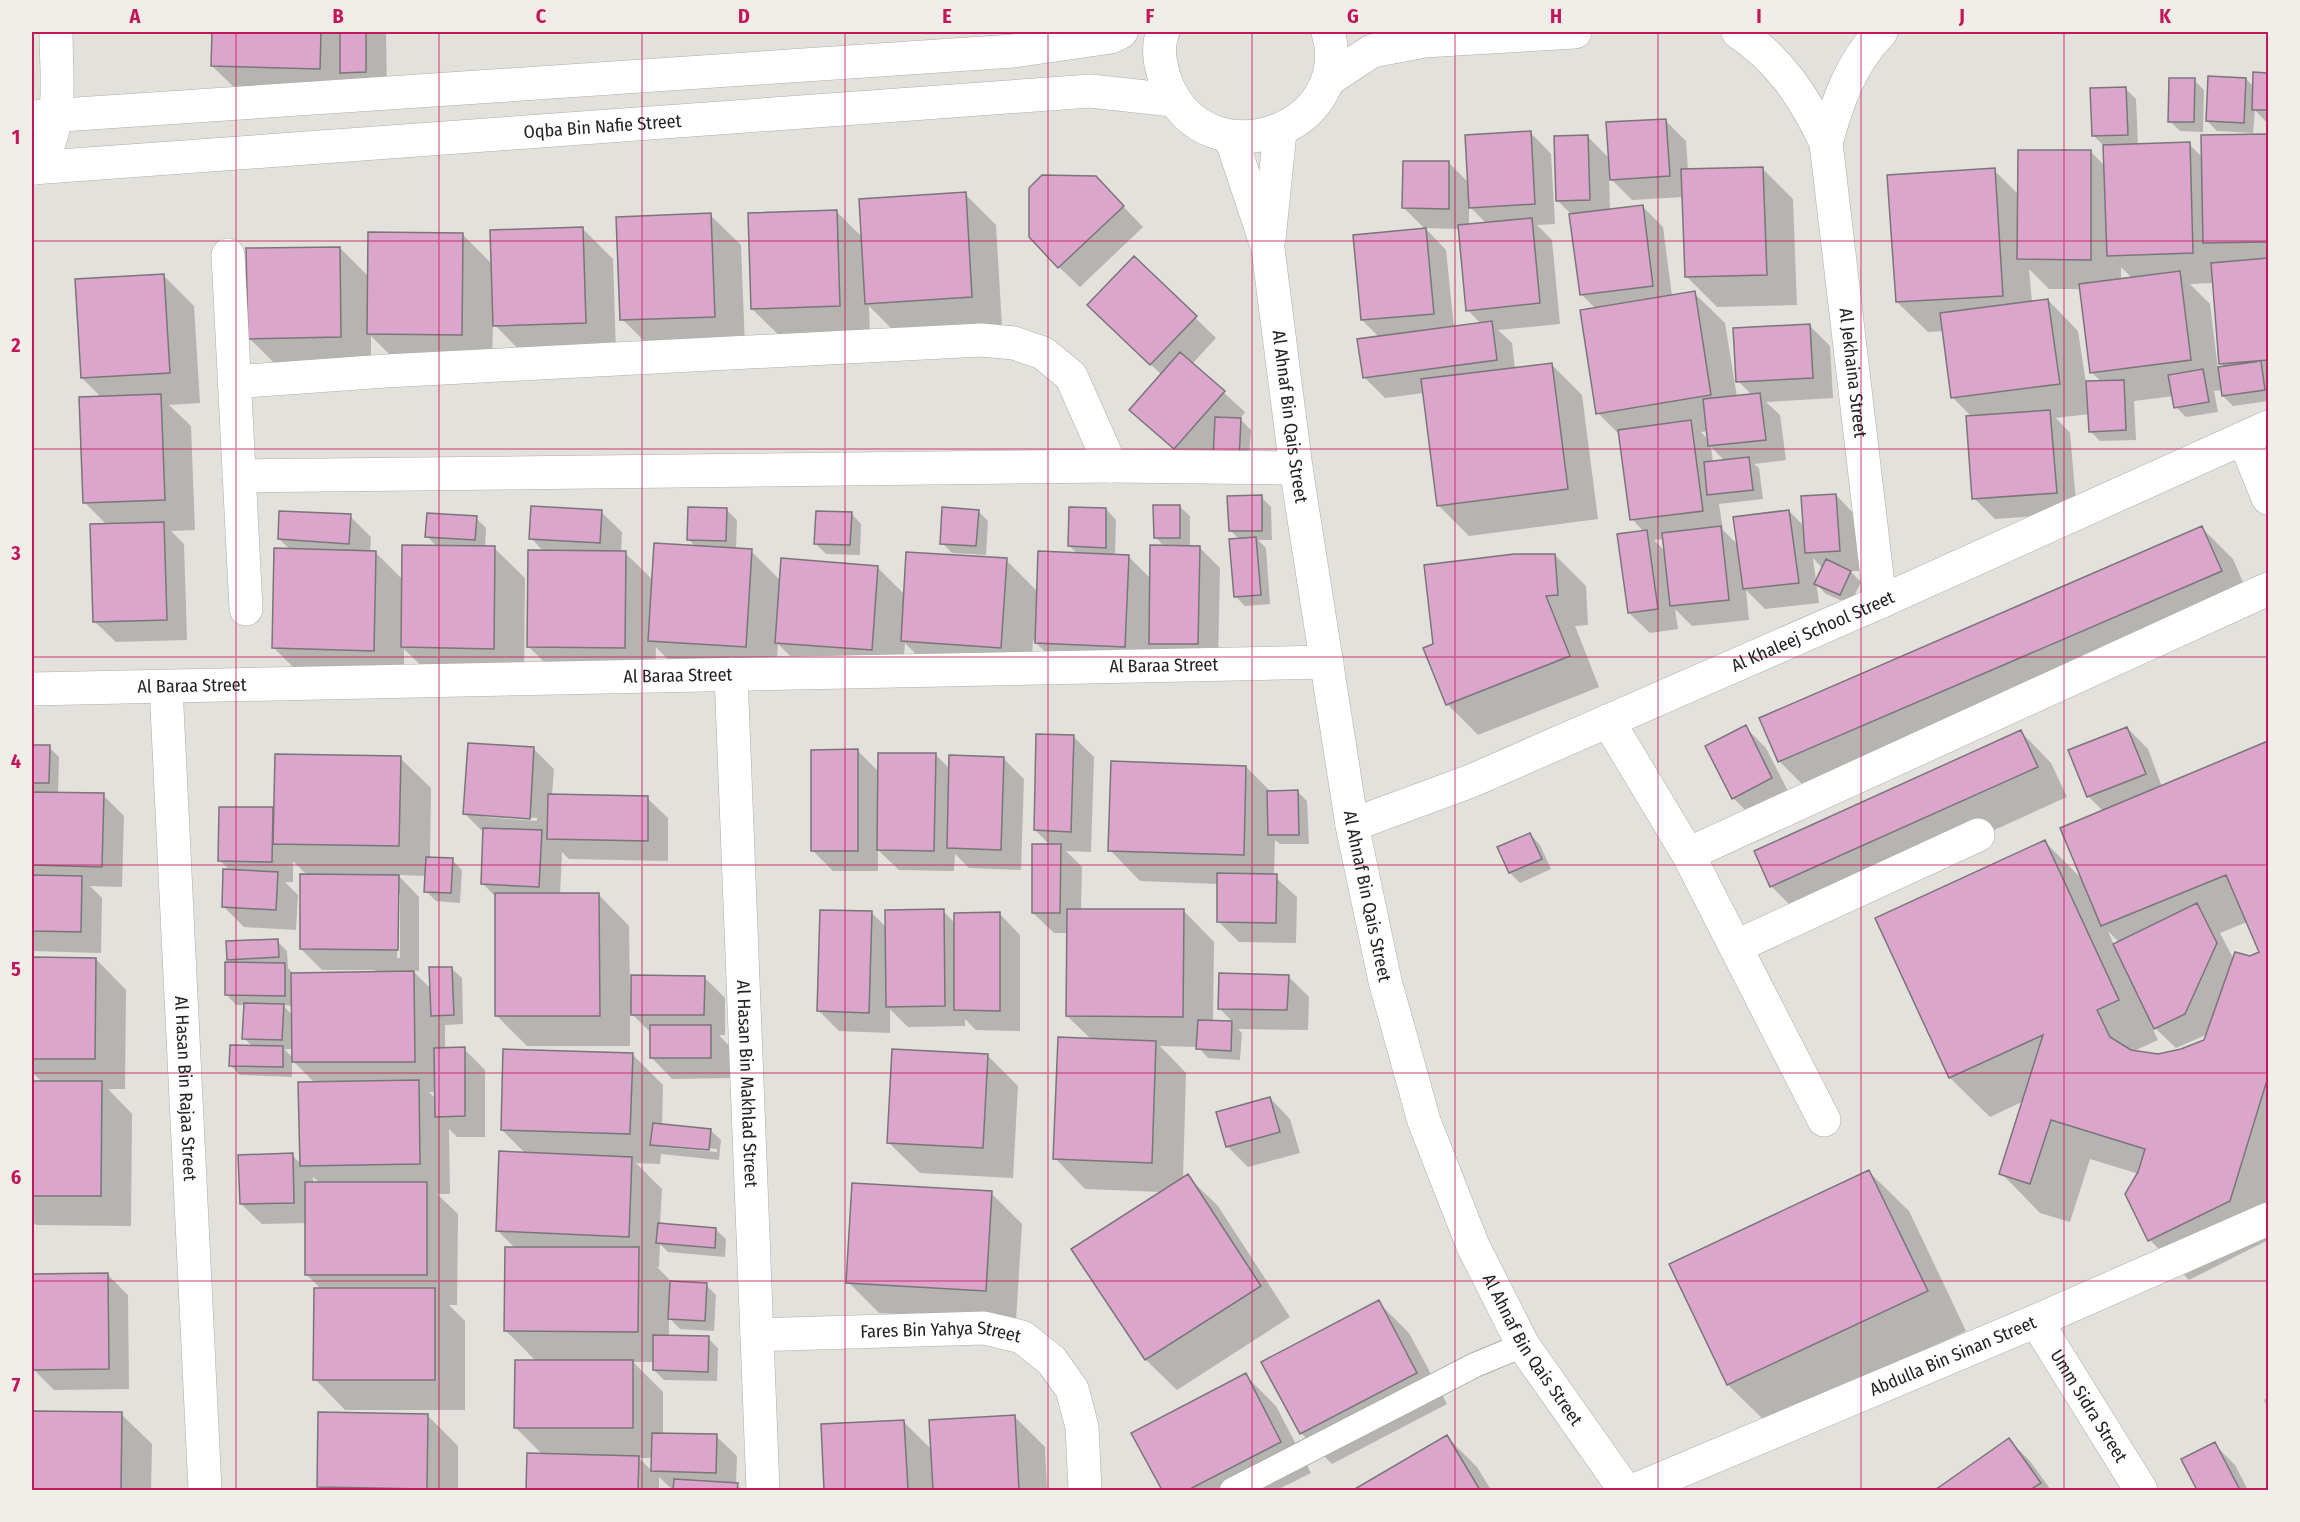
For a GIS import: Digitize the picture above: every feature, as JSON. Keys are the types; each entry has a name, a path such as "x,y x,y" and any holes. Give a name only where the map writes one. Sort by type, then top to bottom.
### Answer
{"street":[{"path":"34,168 50,144 43,116 56,32"},
{"path":"43,116 1013,51 1111,37 1121,32"},
{"path":"1162,32 1160,69 1173,100 1189,118 1209,131 1231,138 1280,132 1309,111 1328,80 1332,46 1328,32"},
{"path":"1328,80 1372,51 1424,41 1575,32"},
{"name":"Al Jekhaina Street","path":"1738,32 1758,45 1786,74 1809,107 1826,143 1880,602"},
{"name":"Al Jekhaina Street","path":"1826,143 1836,106 1854,69 1881,32"},
{"name":"Oqba Bin Nafie Street","path":"34,168 1090,91 1173,100"},
{"name":"Al Ahnaf Bin Qais Street","path":"1268,249 1280,132"},
{"name":"Al Ahnaf Bin Qais Street","path":"1231,138 1268,249 1296,468 1352,825 1385,981 1424,1121 1473,1246 1523,1345 1625,1491"},
{"path":"228,255 246,609"},
{"path":"234,382 386,371 981,340 1014,343 1044,353 1071,376 1110,466"},
{"path":"2256,433 2268,498"},
{"name":"Al Khaleej School Street","path":"1352,825 1471,781 1880,602 2256,433"},
{"path":"239,476 1110,466 1296,468"},
{"path":"1688,854 2268,589"},
{"name":"Al Baraa Street","path":"32,689 1327,662"},
{"name":"Al Hasan Bin Makhlad Street","path":"731,674 764,1491"},
{"name":"Al Hasan Bin Rajaa Street","path":"166,687 205,1491"},
{"path":"1608,721 1688,854 1824,1120"},
{"path":"1737,946 1978,835"},
{"name":"Abdulla Bin Sinan Street","path":"1635,1491 2036,1321 2268,1219"},
{"name":"Umm Sidra Street","path":"2036,1321 2142,1491"},
{"name":"Fares Bin Yahya Street","path":"758,1335 984,1328 1022,1337 1052,1360 1072,1389 1082,1427 1085,1491"}],"lane":[{"path":"1232,1491 1475,1365 1523,1345"}],"building":[{"path":"212,32 321,32 320,69 211,66"},
{"path":"340,32 366,32 366,72 340,73"},
{"path":"2253,72 2268,73 2268,110 2252,110"},
{"path":"2208,76 2246,78 2244,123 2206,121"},
{"path":"2169,78 2195,78 2194,122 2168,122"},
{"path":"2126,87 2128,135 2092,136 2090,88"},
{"path":"1666,119 1670,176 1610,180 1606,122"},
{"path":"1531,131 1535,204 1469,208 1465,135"},
{"path":"2268,134 2268,242 2203,243 2201,135"},
{"path":"1588,135 1590,200 1556,201 1554,136"},
{"path":"2190,142 2193,253 2107,256 2103,145"},
{"path":"2018,150 2091,150 2091,260 2017,259"},
{"path":"1403,161 1449,161 1449,209 1402,208"},
{"path":"1763,167 1767,275 1685,277 1681,169"},
{"path":"1995,168 2003,296 1896,302 1887,175"},
{"path":"1042,175 1096,176 1124,206 1058,268 1029,237 1029,188"},
{"path":"966,192 972,297 865,304 859,199"},
{"path":"1643,205 1653,286 1580,295 1569,214"},
{"path":"837,210 840,306 751,309 748,213"},
{"path":"711,213 715,317 620,320 616,217"},
{"path":"1532,218 1540,303 1466,311 1458,225"},
{"path":"583,227 586,323 493,326 490,230"},
{"path":"1426,228 1434,314 1361,320 1353,235"},
{"path":"368,232 463,233 462,335 367,334"},
{"path":"340,247 341,337 248,339 246,248"},
{"path":"1134,256 1197,316 1150,365 1087,305"},
{"path":"2268,258 2268,360 2219,364 2211,263"},
{"path":"2180,271 2191,360 2090,373 2079,284"},
{"path":"164,274 170,373 81,378 75,279"},
{"path":"1695,291 1711,395 1596,414 1580,310"},
{"path":"2048,299 2060,384 1951,398 1940,313"},
{"path":"1492,321 1497,360 1363,378 1357,339"},
{"path":"1810,324 1813,378 1736,382 1733,328"},
{"path":"1180,352 1225,391 1174,449 1129,410"},
{"path":"2261,361 2265,390 2222,396 2218,367"},
{"path":"1552,363 1568,489 1437,506 1421,379"},
{"path":"2203,369 2209,402 2174,408 2168,375"},
{"path":"2124,380 2126,430 2089,432 2086,381"},
{"path":"1760,393 1766,440 1708,446 1703,399"},
{"path":"161,394 165,500 83,503 79,397"},
{"path":"2050,410 2057,493 1972,499 1966,416"},
{"path":"1215,417 1241,418 1239,460 1213,459"},
{"path":"1691,420 1703,511 1630,520 1618,430"},
{"path":"1749,457 1753,490 1707,495 1704,462"},
{"path":"1836,494 1840,551 1805,553 1801,496"},
{"path":"1262,495 1262,531 1229,531 1227,496"},
{"path":"1153,505 1180,505 1180,538 1154,538"},
{"path":"531,506 602,510 600,543 529,539"},
{"path":"688,507 727,508 726,541 687,540"},
{"path":"942,507 979,510 976,546 940,544"},
{"path":"1069,507 1106,508 1106,548 1068,546"},
{"path":"1789,510 1799,583 1743,589 1733,517"},
{"path":"279,511 351,514 349,544 278,539"},
{"path":"816,511 852,512 850,545 814,544"},
{"path":"427,513 477,516 475,540 425,537"},
{"path":"164,522 167,620 93,622 90,524"},
{"path":"1721,526 1729,600 1670,606 1662,533"},
{"path":"2202,526 2222,571 1778,762 1759,718"},
{"path":"1647,530 1658,609 1628,613 1617,534"},
{"path":"1256,537 1261,595 1234,597 1229,539"},
{"path":"654,543 752,549 746,647 648,641"},
{"path":"402,545 495,546 494,649 401,647"},
{"path":"1150,545 1200,546 1198,644 1149,644"},
{"path":"274,548 376,551 374,651 272,648"},
{"path":"528,550 626,551 625,648 527,647"},
{"path":"1038,551 1129,555 1125,647 1035,643"},
{"path":"906,552 1007,558 1001,648 901,641"},
{"path":"1514,554 1555,554 1558,595 1546,596 1570,656 1446,705 1423,648 1433,644 1424,565"},
{"path":"781,558 878,566 872,650 775,643"},
{"path":"1826,559 1851,571 1840,595 1814,584"},
{"path":"1746,725 1772,778 1732,799 1705,746"},
{"path":"2127,727 2146,774 2087,797 2068,750"},
{"path":"2021,730 2038,767 1770,887 1754,851"},
{"path":"1036,734 1074,735 1071,832 1034,830"},
{"path":"2268,741 2268,1077 2230,1201 2148,1241 2125,1194 2138,1172 2145,1149 2051,1120 2030,1184 1999,1174 2043,1035 1949,1078 1875,918 2045,840 2119,1000 2097,1010 2110,1037 2131,1050 2158,1054 2181,1049 2204,1040 2235,952 2250,956 2259,952 2226,875 2101,926 2060,828"},
{"path":"468,743 534,747 530,819 463,814"},
{"path":"32,745 50,745 49,783 32,783"},
{"path":"858,749 858,851 811,851 811,750"},
{"path":"878,753 936,753 934,851 877,850"},
{"path":"275,754 401,756 399,846 273,844"},
{"path":"949,755 1004,757 1001,850 947,848"},
{"path":"1111,761 1246,766 1244,855 1108,851"},
{"path":"1298,790 1299,835 1268,835 1267,791"},
{"path":"32,792 104,793 102,867 32,865"},
{"path":"548,794 648,796 648,841 547,839"},
{"path":"219,807 273,807 272,862 218,861"},
{"path":"483,828 542,830 539,887 481,884"},
{"path":"1530,833 1542,859 1509,873 1497,847"},
{"path":"1032,844 1061,844 1060,913 1032,913"},
{"path":"426,857 453,858 451,893 424,892"},
{"path":"223,869 278,872 276,910 222,907"},
{"path":"1217,873 1277,874 1276,923 1217,922"},
{"path":"300,874 399,875 398,950 300,949"},
{"path":"32,875 82,876 81,932 32,931"},
{"path":"495,893 599,893 600,1016 495,1016"},
{"path":"2197,903 2217,943 2185,1014 2154,1029 2113,944"},
{"path":"944,909 945,1006 886,1007 885,910"},
{"path":"1067,909 1184,909 1183,1017 1066,1016"},
{"path":"820,910 872,911 869,1013 817,1011"},
{"path":"1000,912 1000,1011 954,1010 954,913"},
{"path":"278,939 279,957 227,960 226,941"},
{"path":"32,957 96,958 95,1059 32,1059"},
{"path":"225,962 285,963 285,996 225,995"},
{"path":"429,967 452,967 454,1015 431,1016"},
{"path":"414,971 415,1062 292,1062 291,973"},
{"path":"1219,973 1289,975 1287,1010 1218,1009"},
{"path":"631,975 705,976 704,1015 631,1015"},
{"path":"244,1003 284,1004 282,1040 242,1039"},
{"path":"1198,1020 1232,1021 1231,1051 1196,1049"},
{"path":"650,1025 711,1025 711,1058 650,1058"},
{"path":"1058,1037 1156,1041 1152,1163 1053,1159"},
{"path":"230,1045 283,1046 283,1067 229,1066"},
{"path":"465,1047 465,1116 435,1117 434,1048"},
{"path":"503,1049 633,1053 630,1134 501,1130"},
{"path":"892,1049 988,1054 983,1148 887,1143"},
{"path":"419,1080 420,1164 300,1166 298,1082"},
{"path":"32,1081 102,1081 101,1196 32,1196"},
{"path":"1270,1097 1280,1132 1226,1147 1216,1112"},
{"path":"653,1123 711,1129 709,1150 650,1145"},
{"path":"499,1151 632,1157 629,1237 496,1231"},
{"path":"293,1153 294,1203 240,1204 238,1155"},
{"path":"1869,1170 1928,1291 1727,1385 1669,1264"},
{"path":"1188,1174 1261,1286 1145,1360 1071,1249"},
{"path":"305,1182 427,1182 427,1275 305,1275"},
{"path":"852,1183 992,1191 986,1291 846,1283"},
{"path":"658,1223 716,1228 715,1248 656,1243"},
{"path":"505,1247 639,1247 638,1332 504,1331"},
{"path":"108,1273 109,1369 32,1370 32,1274"},
{"path":"670,1281 707,1283 705,1321 668,1319"},
{"path":"314,1288 435,1288 435,1380 313,1380"},
{"path":"1379,1300 1417,1373 1300,1434 1261,1362"},
{"path":"653,1335 709,1336 708,1372 653,1370"},
{"path":"515,1360 633,1360 633,1428 514,1428"},
{"path":"1246,1373 1281,1442 1188,1490 1162,1490 1131,1433"},
{"path":"32,1411 122,1412 121,1490 32,1490"},
{"path":"318,1412 428,1414 427,1489 317,1487"},
{"path":"1015,1415 1019,1490 933,1490 929,1420"},
{"path":"904,1420 908,1490 824,1490 821,1424"},
{"path":"652,1433 717,1434 716,1473 651,1471"},
{"path":"1447,1435 1480,1490 1353,1490"},
{"path":"2009,1438 2041,1483 2030,1490 1935,1490"},
{"path":"2215,1442 2240,1490 2197,1490 2181,1459"},
{"path":"527,1453 639,1456 638,1490 526,1490"},
{"path":"674,1479 738,1483 737,1490 673,1490"}]}
